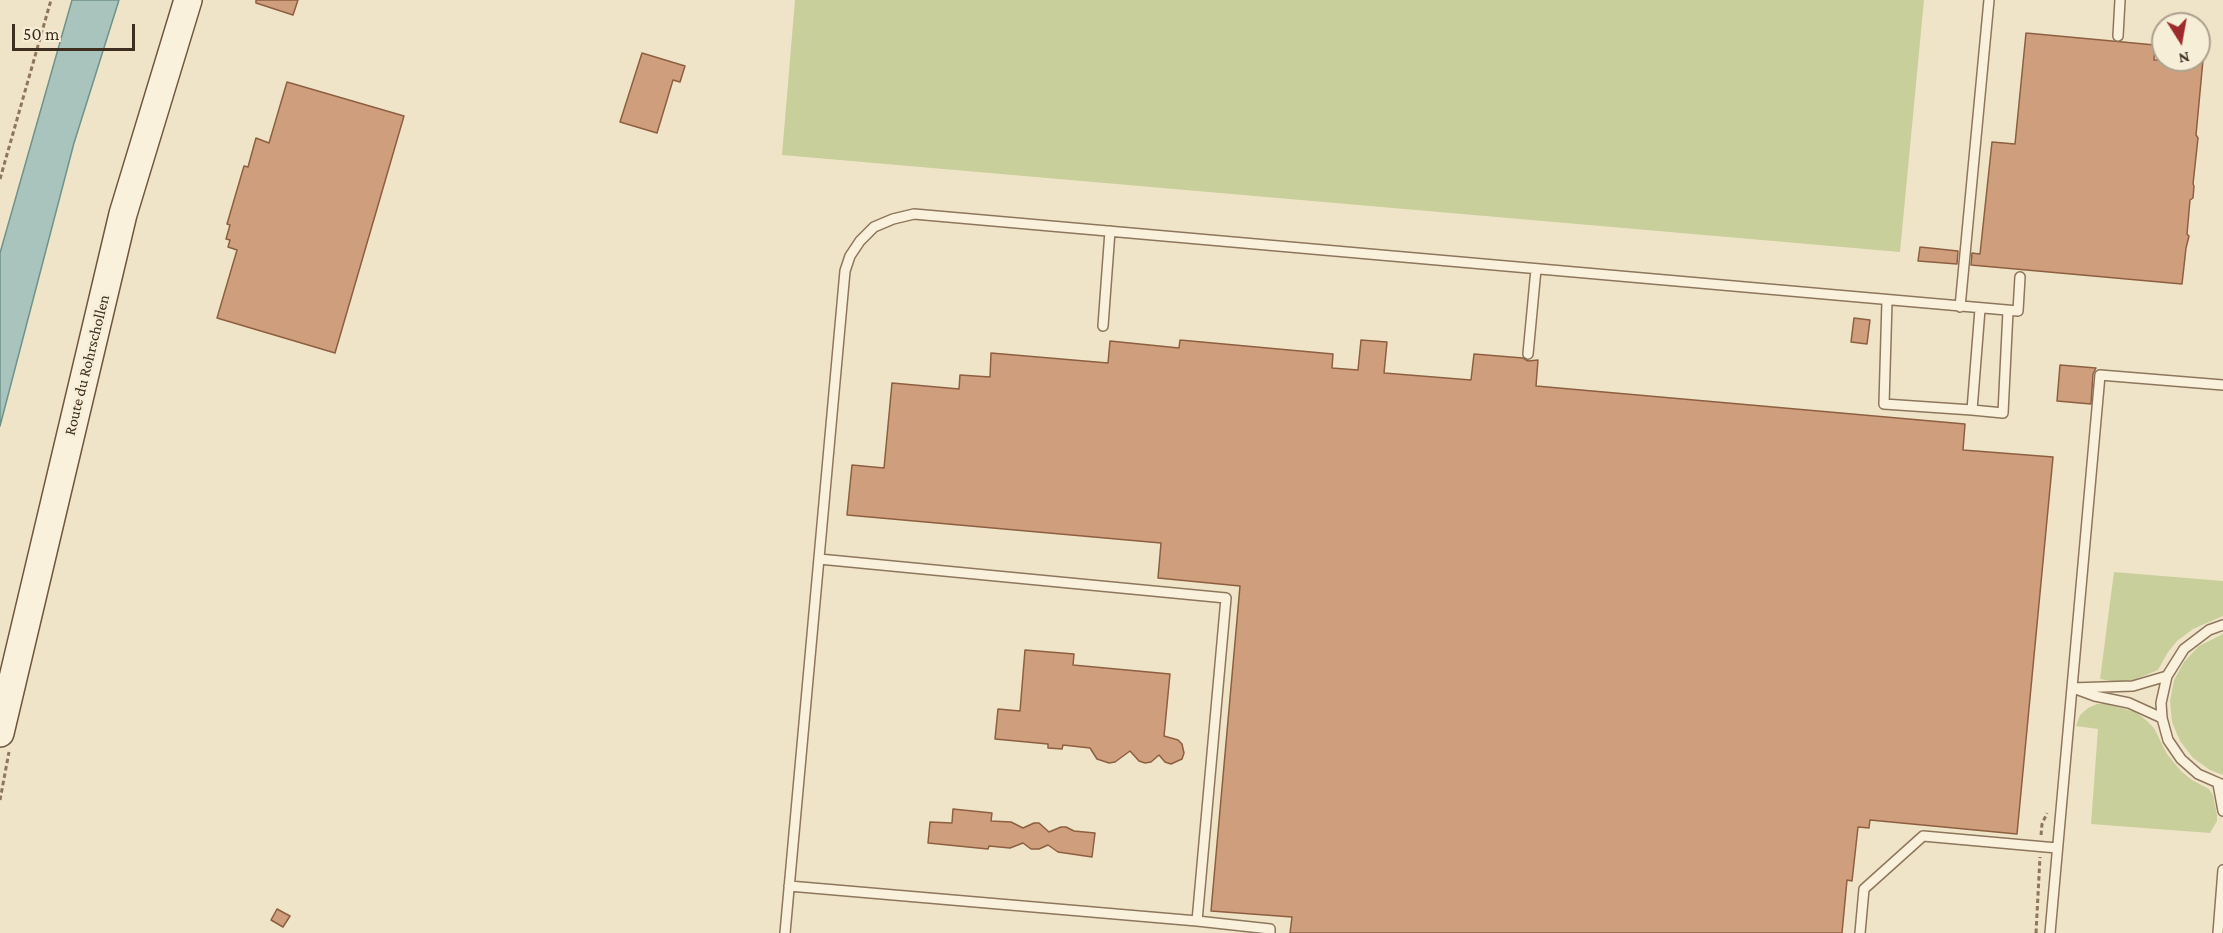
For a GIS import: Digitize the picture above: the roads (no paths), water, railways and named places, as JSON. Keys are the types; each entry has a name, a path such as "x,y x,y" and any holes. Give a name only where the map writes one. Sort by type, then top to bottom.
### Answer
{"street":[{"name":"Route du Rohrschollen","path":"0,733 123,214 188,0"}],"lane":[{"path":"1960,307 1989,0"},
{"path":"2118,36 2120,0"},
{"path":"785,933 845,271 850,256 860,241 874,227 914,214 2018,311 2020,277"},
{"path":"1103,326 1110,231"},
{"path":"1528,354 1536,270"},
{"path":"1887,301 1884,404 2003,412 2008,310"},
{"path":"1972,410 1980,309"},
{"path":"2050,933 2100,375 2223,385"},
{"path":"819,559 1226,598 1197,921"},
{"path":"2223,625 2209,630 2184,649 2167,675 2161,703 2162,718 2169,740 2181,759 2198,774 2221,784 2223,811"},
{"path":"2072,688 2133,686 2167,675"},
{"path":"2072,688 2095,696 2129,703 2162,718"},
{"path":"1860,933 1864,889 1923,837 2057,848"},
{"path":"2218,933 2223,870"},
{"path":"789,886 1197,921 1270,929 1270,933"}],"water":[{"path":"72,0 119,0 74,143 0,426 0,253"}]}
